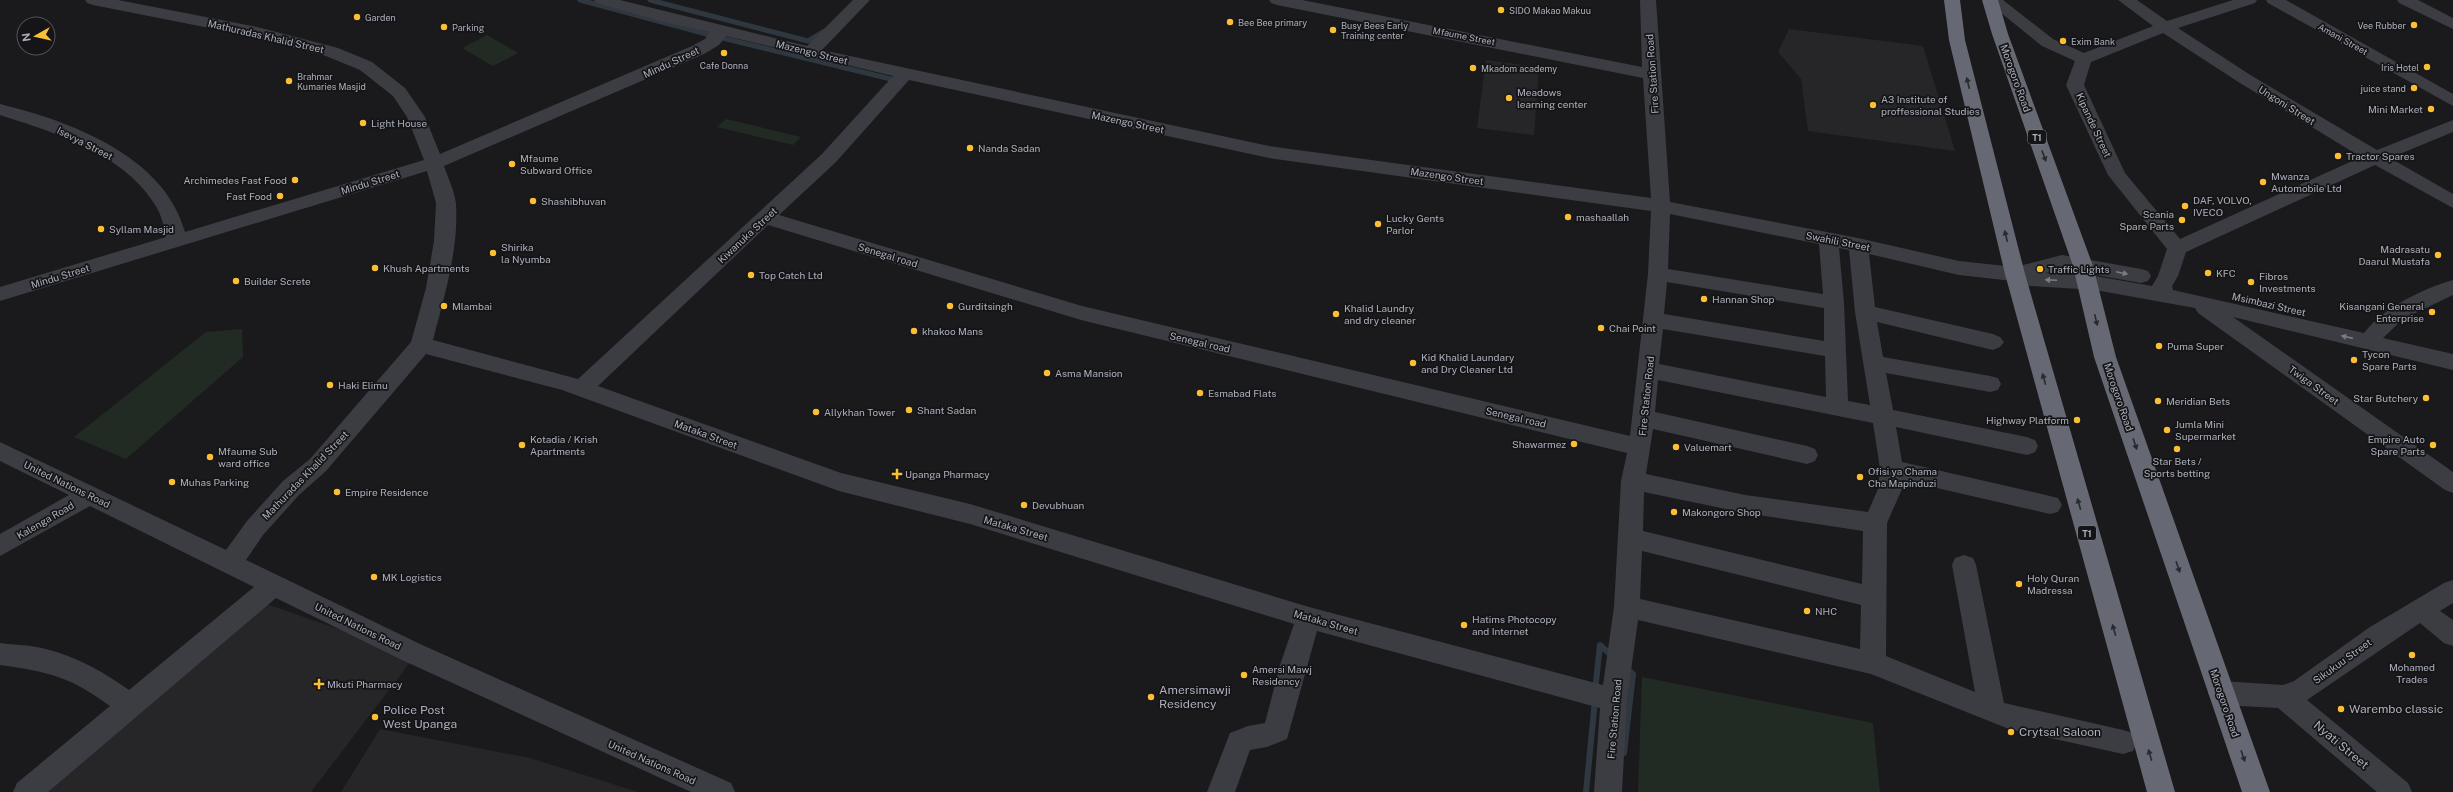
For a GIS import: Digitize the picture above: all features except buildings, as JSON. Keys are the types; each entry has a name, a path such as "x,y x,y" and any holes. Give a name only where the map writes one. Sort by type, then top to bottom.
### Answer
{"highway":[{"name":"T1","path":"1952,0 1957,40 2015,274 2161,792"},
{"name":"Morogoro Road","path":"1991,0 2000,34 2086,274 2105,357 2256,792"}],"street":[{"name":"Mathuradas Khalid Street","path":"93,0 256,32 332,52 366,66 400,92 416,116 434,163 446,203 444,241 436,288 421,345 318,465 291,488 255,528 230,564"},
{"name":"Mazengo Street","path":"602,0 670,19 723,30 905,74 1269,152 1661,206"},
{"path":"812,51 862,0"},
{"name":"Mfaume Street","path":"1277,0 1651,74"},
{"name":"Fire Station Road","path":"1608,792 1614,700 1627,607 1629,538 1633,481 1640,447 1655,320 1658,274 1661,206 1651,74 1648,0"},
{"path":"1991,0 2051,45 2068,55 2085,59 2165,28 2249,0"},
{"name":"Ungoni Street","path":"2126,0 2165,28 2309,119 2453,202"},
{"name":"Amani Street","path":"2274,0 2453,101"},
{"path":"2405,0 2453,24"},
{"name":"Mindu Street","path":"0,294 434,163 692,52 713,41 714,36 723,30"},
{"name":"Kipande Street","path":"2085,59 2079,69 2076,85 2117,175 2177,248"},
{"name":"Kiwanuka Street","path":"581,388 766,218 828,158 905,74"},
{"name":"Isevya Street","path":"0,109 63,130 110,154 146,180 167,208 177,240"},
{"path":"2164,288 2177,248 2376,157 2453,125"},
{"name":"Swahili Street","path":"1661,206 1858,245 1959,268 2015,274 2030,279 2086,274"},
{"name":"Senegal road","path":"766,218 1080,313 1640,447"},
{"path":"1828,239 1834,304 1837,408"},
{"path":"1858,245 1865,312 1892,469 1890,489 1875,523 1873,663"},
{"path":"1658,274 1834,304"},
{"name":"Msimbazi Street","path":"2086,274 2164,288 2374,336 2453,362"},
{"path":"2374,336 2381,326 2396,314 2453,287"},
{"name":"Msimbazi Street","path":"2164,288 2194,301 2374,336 2453,346"},
{"name":"Twiga Street","path":"2194,301 2453,484"},
{"path":"1865,312 1993,342"},
{"path":"1655,320 1835,350"},
{"name":"Mataka Street","path":"421,345 567,383 839,482 977,517 1147,566 1309,618 1614,700"},
{"path":"1873,363 1990,384"},
{"path":"1648,370 1837,408 1882,414 2027,446"},
{"path":"1643,418 1807,455"},
{"name":"United Nations Road","path":"0,451 274,586 546,714 721,792"},
{"path":"1892,469 2050,505"},
{"path":"1633,481 1745,504 1875,523"},
{"name":"Kalenga Road","path":"0,546 90,495"},
{"path":"1629,538 1875,598"},
{"path":"1964,565 1992,709"},
{"path":"27,792 129,705 274,586"},
{"name":"Sikukuu Street","path":"2221,693 2284,697 2303,689 2379,635 2453,590"},
{"path":"1627,607 1800,645 1873,663 2009,717 2123,742"},
{"path":"2421,610 2453,635"},
{"path":"1221,792 1240,742 1243,739 1268,736 1277,730 1280,724 1293,665 1309,618"},
{"path":"0,654 46,660 92,678 129,705"},
{"name":"Nyati Street","path":"2284,697 2398,792"}],"shaded area":[{"name":"A3 Institute of proffessional Studies","path":"1789,29 1923,46 1955,151 1808,131 1801,79 1778,52"},
{"path":"487,35 518,53 493,66 462,48"},
{"name":"Meadows learning center","path":"1486,60 1539,67 1534,135 1477,128"},
{"path":"726,119 801,137 793,145 717,127"},
{"path":"242,329 243,357 126,459 74,437 206,332"},
{"path":"250,598 415,656 311,792 21,792"},
{"path":"1642,677 1873,723 1880,792 1638,792"},
{"path":"380,729 530,758 638,792 341,792"}],"waterway":[{"path":"580,0 714,36 891,79"},
{"path":"650,0 808,41 823,32"},
{"path":"1595,691 1600,645 1613,657"},
{"path":"1624,753 1633,674 1626,668"},
{"path":"1586,792 1595,700"}],"place":[{"name":"SIDO Makao Makuu","path":"1501,10"},
{"name":"Garden","path":"357,17"},
{"name":"Bee Bee primary","path":"1230,22"},
{"name":"Vee Rubber","path":"2414,25"},
{"name":"Parking","path":"444,27"},
{"name":"Busy Bees Early Training center","path":"1333,30"},
{"name":"Exim Bank","path":"2063,41"},
{"name":"Cafe Donna","path":"724,53"},
{"name":"Iris Hotel","path":"2427,67"},
{"name":"Mkadom academy","path":"1473,68"},
{"name":"Brahmar Kumaries Masjid","path":"289,81"},
{"name":"juice stand","path":"2414,88"},
{"name":"Meadows learning center","path":"1509,98"},
{"name":"A3 Institute of proffessional Studies","path":"1873,105"},
{"name":"Mini Market","path":"2431,109"},
{"name":"Light House","path":"363,123"},
{"name":"Nanda Sadan","path":"970,148"},
{"name":"Tractor Spares","path":"2338,156"},
{"name":"Mfaume Subward Office","path":"512,164"},
{"name":"Archimedes Fast Food","path":"295,180"},
{"name":"Mwanza Automobile Ltd","path":"2263,182"},
{"name":"Fast Food","path":"280,196"},
{"name":"Shashibhuvan","path":"533,201"},
{"name":"DAF, VOLVO, IVECO","path":"2185,206"},
{"name":"mashaallah","path":"1568,217"},
{"name":"Scania Spare Parts","path":"2182,220"},
{"name":"Lucky Gents Parlor","path":"1378,224"},
{"name":"Syllam Masjid","path":"101,229"},
{"name":"Shirika la Nyumba","path":"493,253"},
{"name":"Madrasatu Daarul Mustafa","path":"2438,255"},
{"name":"Khush Apartments","path":"375,268"},
{"name":"Traffic Lights","path":"2040,269"},
{"name":"KFC","path":"2208,273"},
{"name":"Top Catch Ltd","path":"751,275"},
{"name":"Builder Screte","path":"236,281"},
{"name":"Fibros Investments","path":"2251,282"},
{"name":"Hannan Shop","path":"1704,299"},
{"name":"Mlambai","path":"444,306"},
{"name":"Gurditsingh","path":"950,306"},
{"name":"Kisangani General Enterprise","path":"2432,312"},
{"name":"Khalid Laundry and dry cleaner","path":"1336,314"},
{"name":"Chai Point","path":"1601,328"},
{"name":"khakoo Mans","path":"914,331"},
{"name":"Puma Super","path":"2159,346"},
{"name":"Tycon Spare Parts","path":"2354,360"},
{"name":"Kid Khalid Laundary and Dry Cleaner Ltd","path":"1413,363"},
{"name":"Asma Mansion","path":"1047,373"},
{"name":"Haki Elimu","path":"330,385"},
{"name":"Esmabad Flats","path":"1200,393"},
{"name":"Star Butchery","path":"2426,398"},
{"name":"Meridian Bets","path":"2158,401"},
{"name":"Shant Sadan","path":"909,410"},
{"name":"Allykhan Tower","path":"816,412"},
{"name":"Highway Platform","path":"2077,420"},
{"name":"Jumla Mini Supermarket","path":"2167,430"},
{"name":"Shawarmez","path":"1574,444"},
{"name":"Kotadia / Krish Apartments","path":"522,445"},
{"name":"Empire Auto Spare Parts","path":"2433,445"},
{"name":"Valuemart","path":"1676,447"},
{"name":"Star Bets / Sports betting","path":"2177,449"},
{"name":"Mfaume Sub ward office","path":"210,457"},
{"name":"Upanga Pharmacy","path":"897,474"},
{"name":"Ofisi ya Chama Cha Mapinduzi","path":"1860,477"},
{"name":"Muhas Parking","path":"172,482"},
{"name":"Empire Residence","path":"337,492"},
{"name":"Devubhuan","path":"1024,505"},
{"name":"Makongoro Shop","path":"1674,512"},
{"name":"MK Logistics","path":"374,577"},
{"name":"Holy Quran Madressa","path":"2019,584"},
{"name":"NHC","path":"1807,611"},
{"name":"Hatims Photocopy and Internet","path":"1464,625"},
{"name":"Mohamed Trades","path":"2412,655"},
{"name":"Amersi Mawj Residency","path":"1244,675"},
{"name":"Mkuti Pharmacy","path":"319,684"},
{"name":"Amersimawji Residency","path":"1151,697"},
{"name":"Warembo classic","path":"2341,709"},
{"name":"Police Post West Upanga","path":"375,717"},
{"name":"Crytsal Saloon","path":"2011,732"}]}
